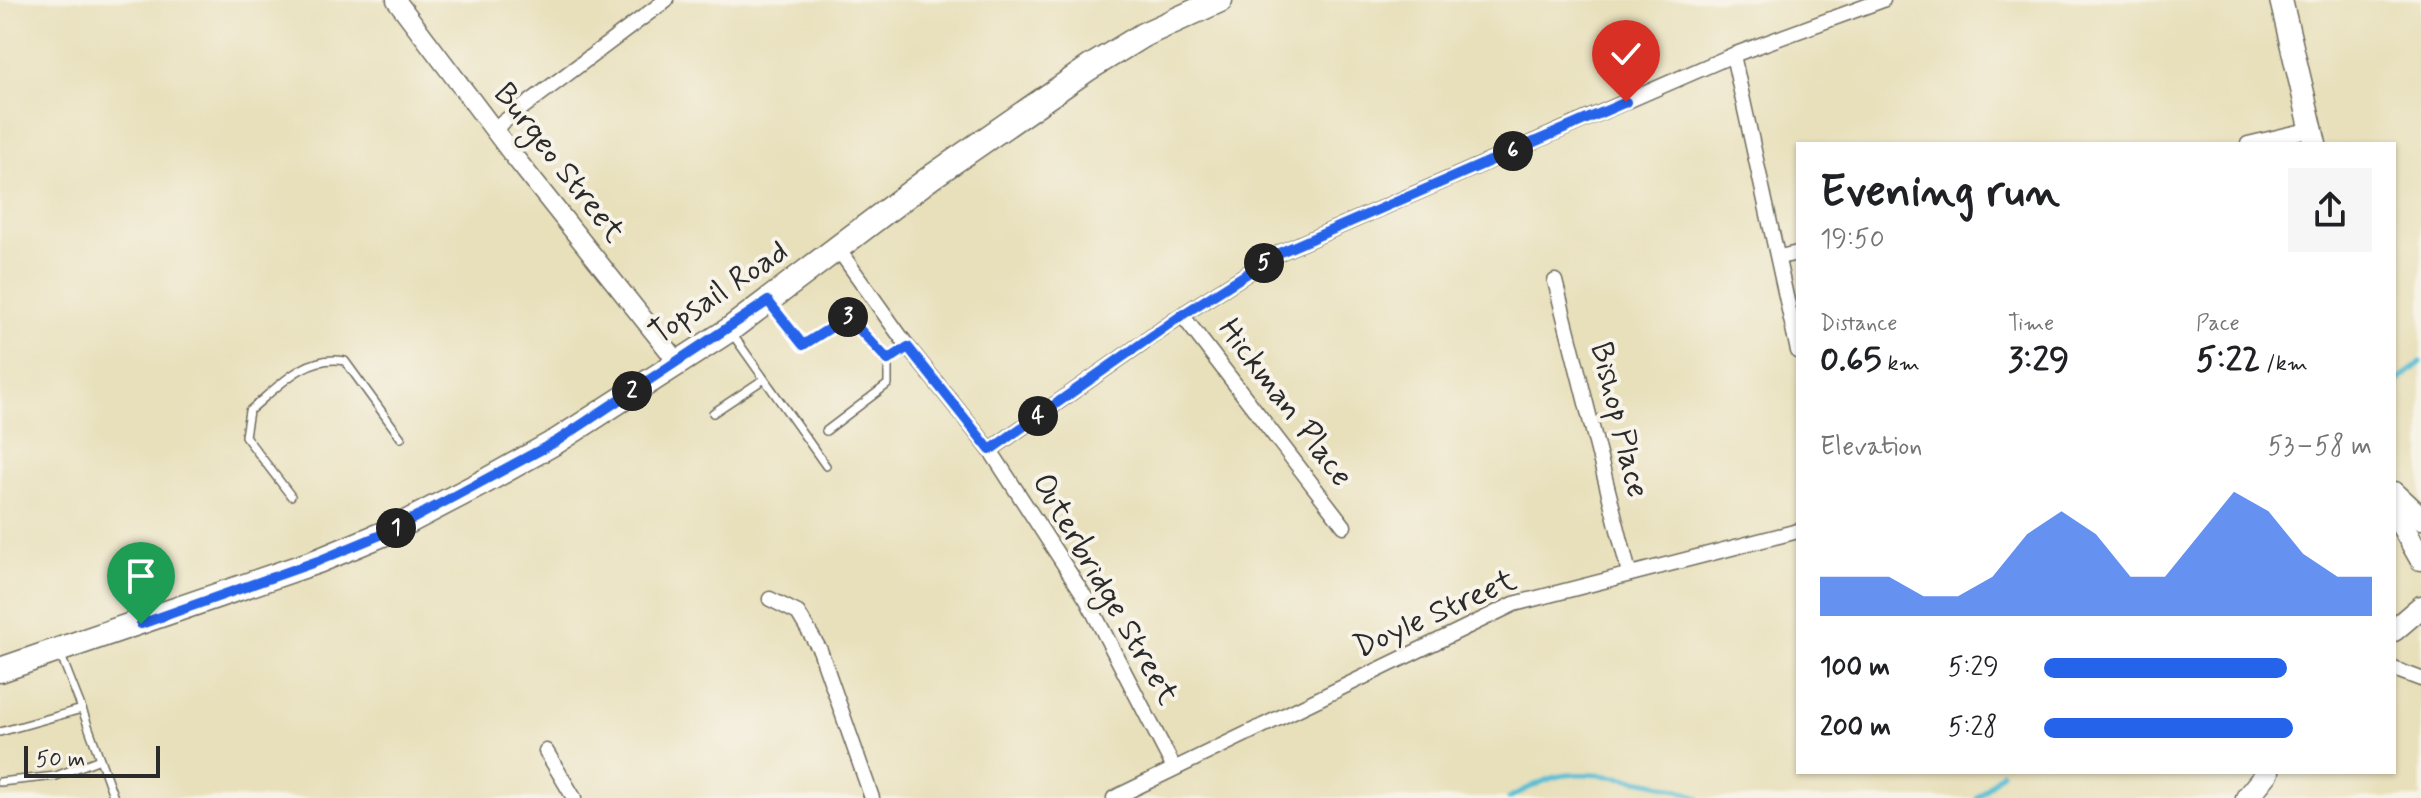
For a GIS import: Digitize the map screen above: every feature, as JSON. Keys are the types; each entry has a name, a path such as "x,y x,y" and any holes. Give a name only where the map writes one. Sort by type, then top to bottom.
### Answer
{"main road":[{"name":"Topsail Road","path":"0,670 318,561 390,531 557,441 729,330 930,178 1089,68 1143,35 1220,0"},
{"path":"2281,0 2313,136"},
{"path":"2396,495 2421,518"},
{"path":"2396,515 2421,559"},
{"path":"2396,628 2421,607"},
{"path":"2247,798 2266,774"}],"street":[{"name":"Burgeo Street","path":"396,0 677,361"},
{"path":"494,129 666,0"},
{"path":"990,450 1182,315 1281,252 1733,55 1883,0"},
{"path":"1733,55 1796,341"},
{"path":"2264,142 2313,136"},
{"name":"Outerbridge Street","path":"838,249 908,347 990,450 1087,600 1174,768"},
{"path":"1779,257 1796,253"},
{"name":"Bishop Place","path":"1555,281 1629,573"},
{"name":"Hickman Place","path":"1182,315 1344,526"},
{"name":"Doyle Street","path":"1114,798 1514,604 1796,531"},
{"path":"770,599 798,613 820,650 872,798"},
{"path":"2396,670 2421,679"},
{"path":"546,751 574,798"}],"lane":[{"path":"768,301 803,345 848,317 888,360 888,384 826,431"},
{"path":"729,330 826,466"},
{"path":"888,360 908,347"},
{"path":"291,496 245,436 245,421 249,411 310,362 326,358 345,361 401,438"},
{"path":"713,413 764,379"},
{"path":"59,651 114,798"},
{"path":"0,732 82,709"},
{"path":"0,782 56,776 100,759"}],"waterway":[{"path":"2396,383 2421,362"},
{"path":"1977,798 2000,774"},
{"path":"1508,798 1555,777 1569,775 1648,782 1698,798"}],"route":[{"path":"141,624 318,561 390,531 557,441 729,330 768,301 803,345 848,317 888,360 908,347 990,450 1182,315 1281,252 1626,102"}]}
